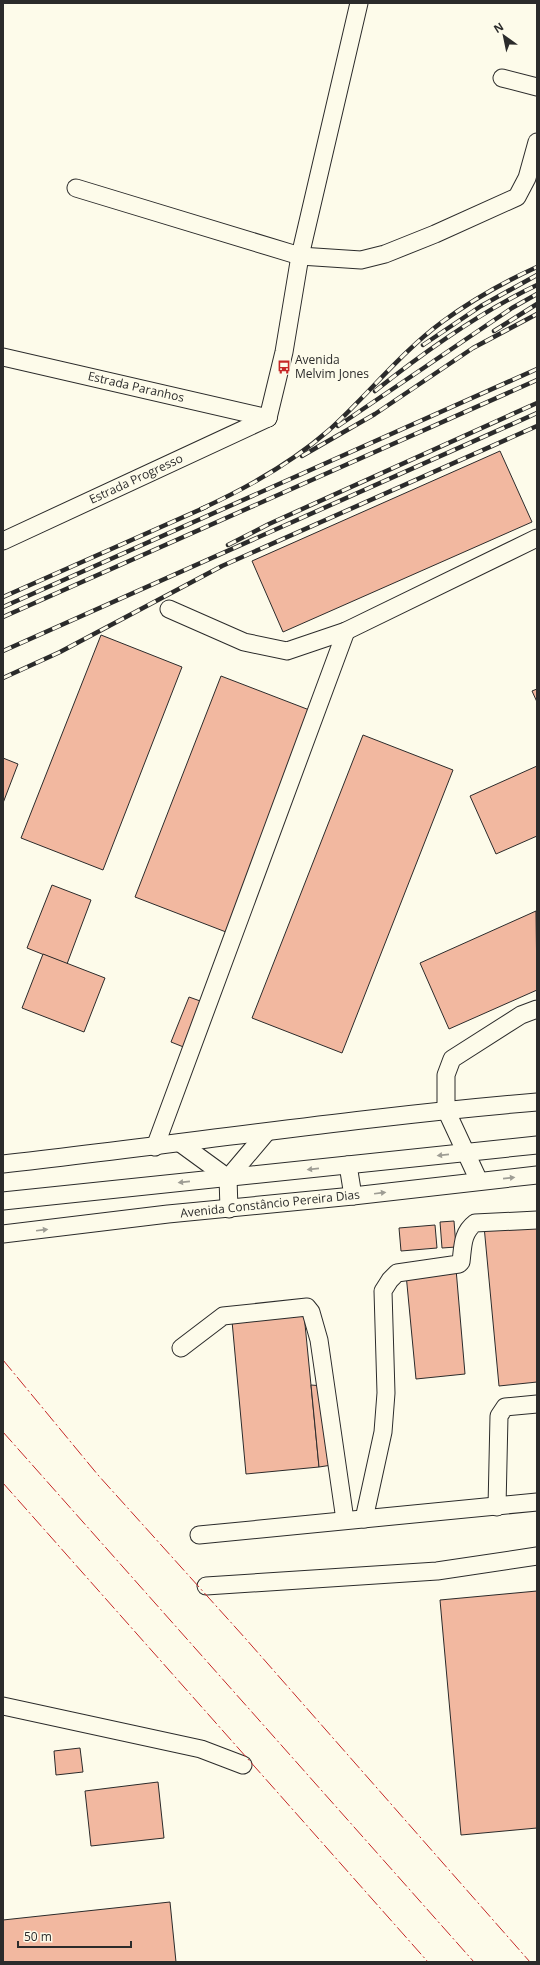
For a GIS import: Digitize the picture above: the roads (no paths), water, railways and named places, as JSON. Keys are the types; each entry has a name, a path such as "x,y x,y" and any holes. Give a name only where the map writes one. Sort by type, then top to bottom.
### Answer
{"street":[{"path":"268,418 284,352 300,256 359,3"},
{"path":"502,78 537,87"},
{"path":"76,188 300,256 361,260 385,254 435,234 517,197 527,178 537,142"},
{"name":"Estrada Paranhos","path":"3,357 268,418"},
{"name":"Estrada Progresso","path":"3,541 268,418"},
{"path":"169,610 244,642 287,651 346,630 537,538"},
{"path":"155,1147 346,630"},
{"path":"479,1181 446,1110 446,1075 452,1058 521,1015 537,1009"},
{"path":"3,1164 155,1147 446,1110 537,1102"},
{"path":"229,1209 228,1178 266,1133"},
{"path":"180,1143 228,1178"},
{"path":"3,1201 537,1145"},
{"path":"348,1165 353,1196"},
{"name":"Avenida Constâncio Pereira Dias","path":"3,1234 537,1175"},
{"path":"364,1519 383,1432 386,1393 383,1291 390,1280 398,1273 459,1264 461,1262 465,1234 475,1223 537,1220"},
{"path":"181,1348 223,1316 307,1308 311,1312 319,1340 345,1520"},
{"path":"497,1507 499,1416 505,1407 537,1404"},
{"path":"199,1536 345,1520 497,1507 537,1502"},
{"path":"206,1586 438,1571 537,1556"},
{"path":"3,1706 201,1749 243,1766"}],"railway":[{"path":"201,509 235,493 299,454 328,431 412,347 442,322 488,292 537,267"},
{"path":"423,345 481,306 537,275"},
{"path":"375,391 413,362 474,320 516,295 537,285"},
{"path":"338,426 512,308 537,294"},
{"path":"494,331 537,304"},
{"path":"302,456 375,414 473,348 537,314"},
{"path":"3,607 537,369"},
{"path":"3,617 537,380"},
{"path":"228,545 269,524 537,403"},
{"path":"3,651 537,413"},
{"path":"3,678 60,652 222,566 537,426"},
{"path":"3,597 206,507"}],"place":[{"name":"Avenida Melvim Jones","path":"284,367"}]}
